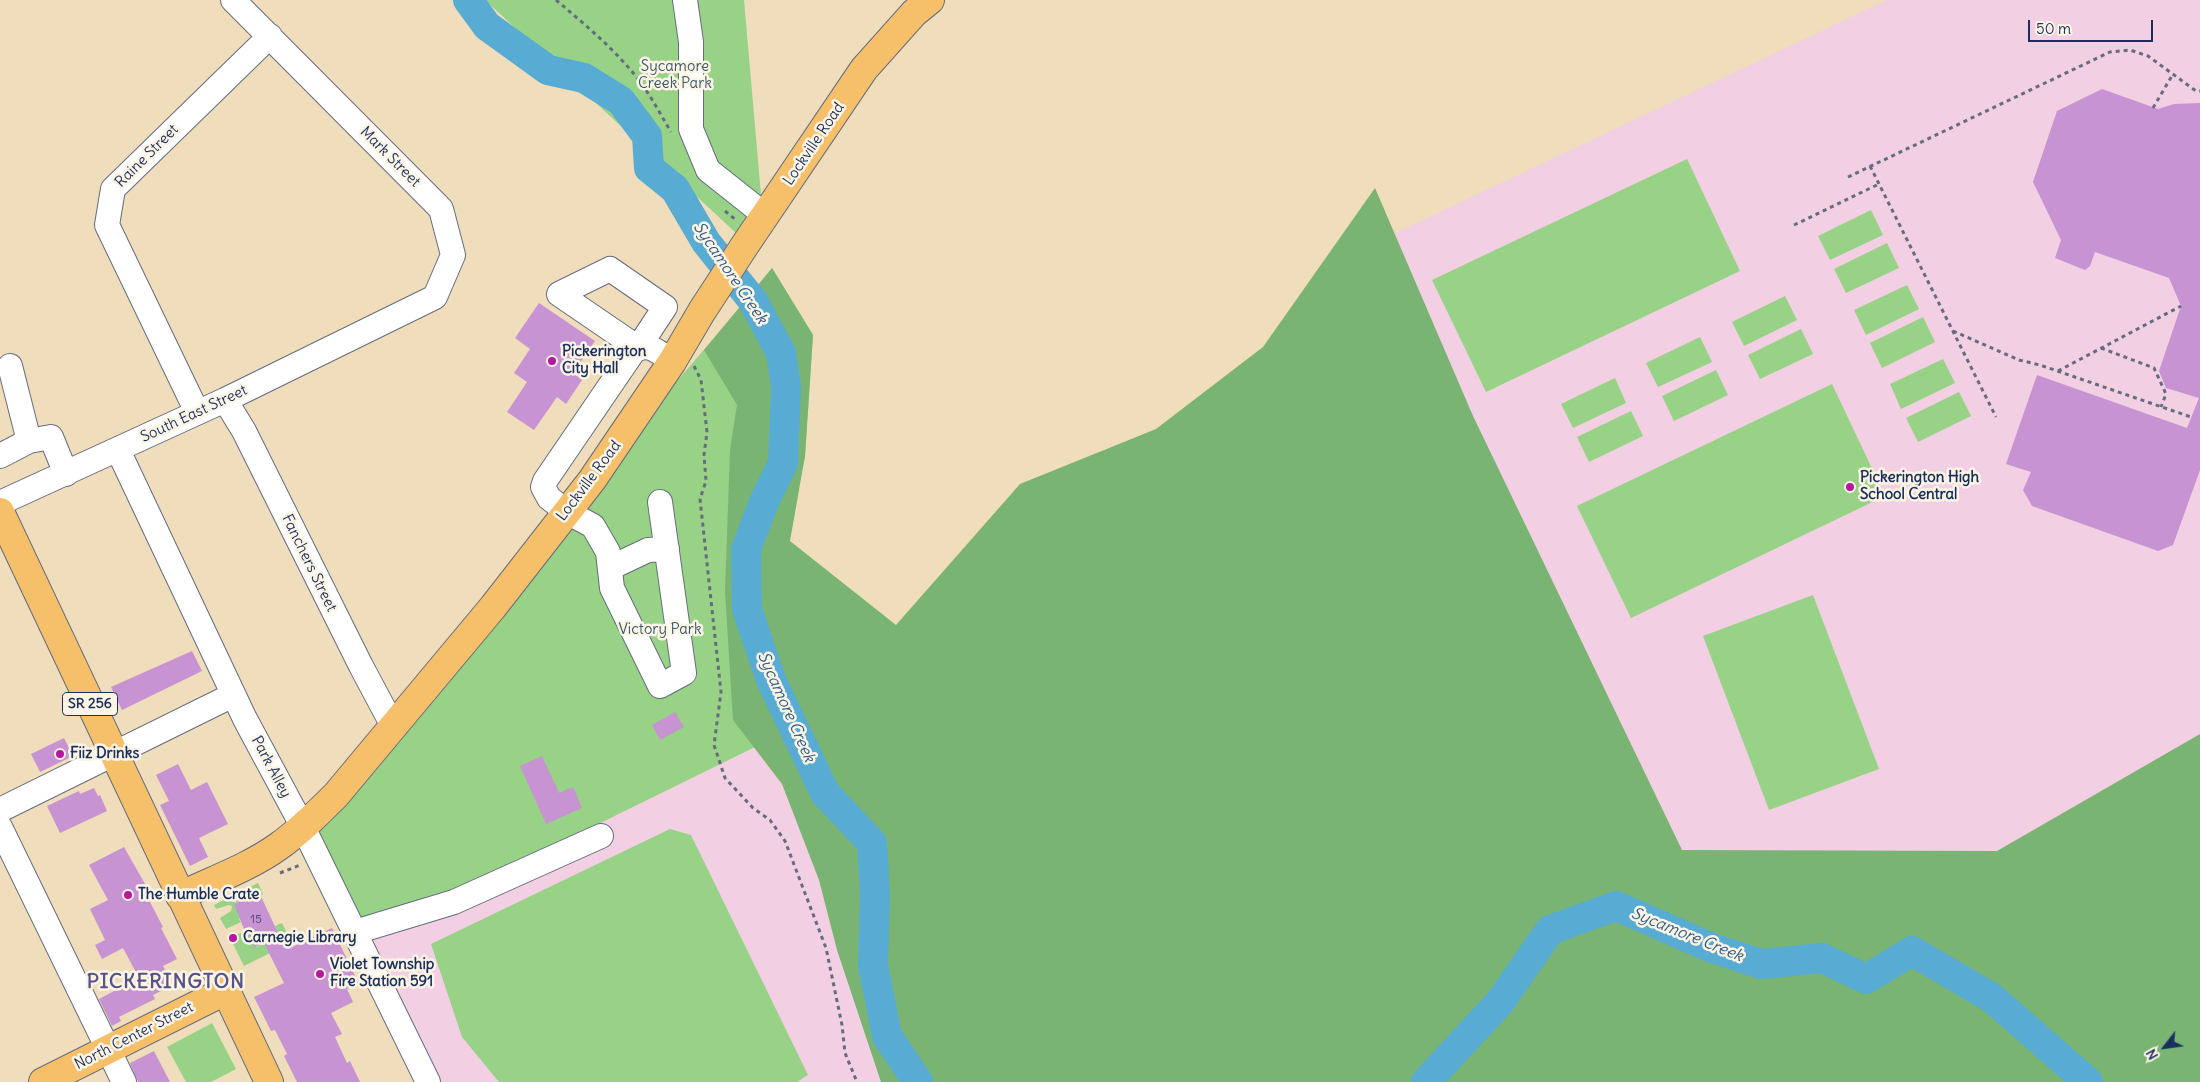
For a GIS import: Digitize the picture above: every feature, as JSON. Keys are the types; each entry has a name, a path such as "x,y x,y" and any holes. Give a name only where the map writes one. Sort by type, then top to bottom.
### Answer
{"main road":[{"name":"Lockville Road","path":"180,896 240,868 278,847 303,827 336,795 493,607 568,512 614,448 678,352 702,311 742,233 766,216 864,69 914,13 930,0"},
{"name":"SR 256","path":"0,512 269,1082"},
{"name":"North Center Street","path":"43,1082 226,992"}],"street":[{"name":"Mark Street","path":"233,0 441,208 453,255 436,297 386,322"},
{"path":"685,0 691,42 690,129 708,170 766,216"},
{"name":"Raine Street","path":"198,412 107,226 113,189 270,36"},
{"name":"South East Street","path":"0,503 225,400 386,322"},
{"path":"660,502 684,673 660,686 612,588 608,552 593,526 568,512 545,493 543,488 545,481 625,363 638,348 644,346 678,352"},
{"path":"10,366 29,441"},
{"name":"Fanchers Street","path":"225,400 244,431 361,666 393,726"},
{"path":"0,456 29,441 51,437 66,474"},
{"name":"Park Alley","path":"118,450 233,695 356,932 428,1082"},
{"path":"610,568 648,550 667,549"},
{"path":"0,810 233,695"},
{"path":"0,827 124,1082"},
{"path":"356,932 454,902 601,836"}],"path":[{"path":"556,0 612,50 634,74 652,99 673,137"},
{"path":"1848,177 2110,52 2130,50 2148,56 2196,91 2200,91"},
{"path":"2153,108 2173,74"},
{"path":"1870,166 1996,417"},
{"path":"1794,225 1880,184"},
{"path":"724,211 742,233"},
{"path":"2058,371 2181,306"},
{"path":"1953,331 2019,360 2058,371 2191,417"},
{"path":"2101,348 2154,368 2166,394 2162,407"},
{"path":"678,352 701,380 707,432 704,455 706,481 700,499 721,692 714,745 725,778 753,808 770,820 785,841 826,948 842,1026 844,1053 857,1082"}],"shaded area":[{"name":"Pickerington High School Central","path":"1887,0 2200,0 2200,734 1998,851 1682,871 1381,240"},
{"path":"808,721 912,1082 430,1082 360,941"}],"green space":[{"name":"Sycamore Creek Park","path":"485,0 744,0 761,195 736,233"},
{"path":"1687,159 1740,271 1486,392 1432,280"},
{"path":"1375,188 1473,416 1682,850 1997,851 2200,734 2200,1082 881,1082 837,950 819,880 782,784 733,720 725,592 730,450 737,405 704,350 772,268 813,335 805,456 790,541 896,625 1020,484 1156,429 1263,347"},
{"path":"1871,210 1883,235 1830,260 1818,236"},
{"path":"1887,243 1899,268 1846,293 1834,269"},
{"name":"Victory Park","path":"772,268 813,335 805,456 788,535 808,721 360,941 311,820 592,480 732,317 732,331"},
{"path":"1907,285 1919,309 1866,335 1854,310"},
{"path":"1785,296 1797,320 1744,346 1732,322"},
{"path":"1923,317 1935,342 1882,368 1870,343"},
{"path":"1801,329 1813,354 1760,379 1748,355"},
{"path":"1700,337 1712,362 1658,387 1646,363"},
{"path":"1943,359 1955,383 1901,409 1890,384"},
{"path":"1716,370 1728,395 1674,421 1662,396"},
{"path":"1615,378 1626,403 1573,428 1561,404"},
{"path":"1832,384 1885,496 1631,618 1577,506"},
{"path":"1959,392 1971,416 1918,442 1906,418"},
{"path":"1631,411 1643,436 1589,462 1577,437"},
{"path":"1813,595 1879,769 1769,810 1703,636"},
{"path":"670,829 691,835 808,1075 797,1082 499,1082 462,1037 431,944"},
{"path":"258,883 263,894 260,896 258,892 235,903 241,922 226,929 220,918 231,911 232,906 229,905 216,909 214,905"},
{"path":"282,923 289,937 286,939 288,944 244,966 230,938 245,931 256,947 279,936 275,926"},
{"path":"212,1023 236,1069 211,1082 186,1082 167,1047"}],"building":[{"path":"2102,89 2158,109 2174,104 2200,103 2200,470 2173,545 2158,551 2032,506 2023,490 2031,472 2006,464 2037,375 2187,428 2199,398 2166,388 2159,371 2181,306 2169,278 2095,252 2090,266 2085,270 2055,258 2061,240 2033,182 2057,111"},
{"name":"Pickerington City Hall","path":"539,303 595,341 573,373 582,380 566,404 557,397 534,430 507,412 527,382 514,373 530,349 515,338"},
{"path":"192,651 202,671 122,710 111,687"},
{"path":"675,712 684,727 660,740 652,725"},
{"path":"64,738 73,756 40,772 31,754"},
{"path":"542,756 559,793 573,787 582,808 546,824 520,766"},
{"path":"178,764 191,790 207,782 228,824 199,838 208,857 190,866 160,805 169,801 156,775"},
{"path":"94,788 98,796 100,795 107,811 60,833 47,806 79,791 80,794"},
{"path":"124,847 153,898 149,900 177,959 163,966 170,980 169,987 153,995 155,999 119,1017 121,1021 112,1026 99,999 139,978 123,948 102,959 95,945 105,940 90,909 108,900 89,865"},
{"path":"259,892 284,946 290,943 292,947 332,928 359,984 347,989 353,1002 331,1013 342,1034 335,1037 347,1063 350,1061 360,1082 297,1082 284,1056 287,1054 275,1030 271,1031 254,997 284,983 264,943 255,947 248,933 246,934 234,904"},
{"path":"154,1051 170,1082 138,1082 130,1063"}],"waterway":[{"name":"Sycamore Creek","path":"468,0 487,26 548,70 584,78 621,101 647,136 649,168 675,189 706,242 753,301 781,353 786,387 783,463 764,502 746,549 747,609 771,680 825,793 872,843 875,894 873,965 887,1036 918,1082"},
{"name":"Sycamore Creek","path":"1426,1082 1500,1002 1550,930 1616,906 1712,948 1761,964 1822,958 1866,979 1912,951 1992,998 2088,1082"}],"place":[{"name":"Pickerington City Hall","path":"552,361"},
{"name":"Pickerington High School Central","path":"1850,487"},
{"name":"Fiiz Drinks","path":"60,754"},
{"name":"The Humble Crate","path":"128,895"},
{"name":"Carnegie Library","path":"233,938"},
{"name":"Violet Township Fire Station 591","path":"320,974"}],"district":[{"name":"PICKERINGTON","path":"166,982"}]}
